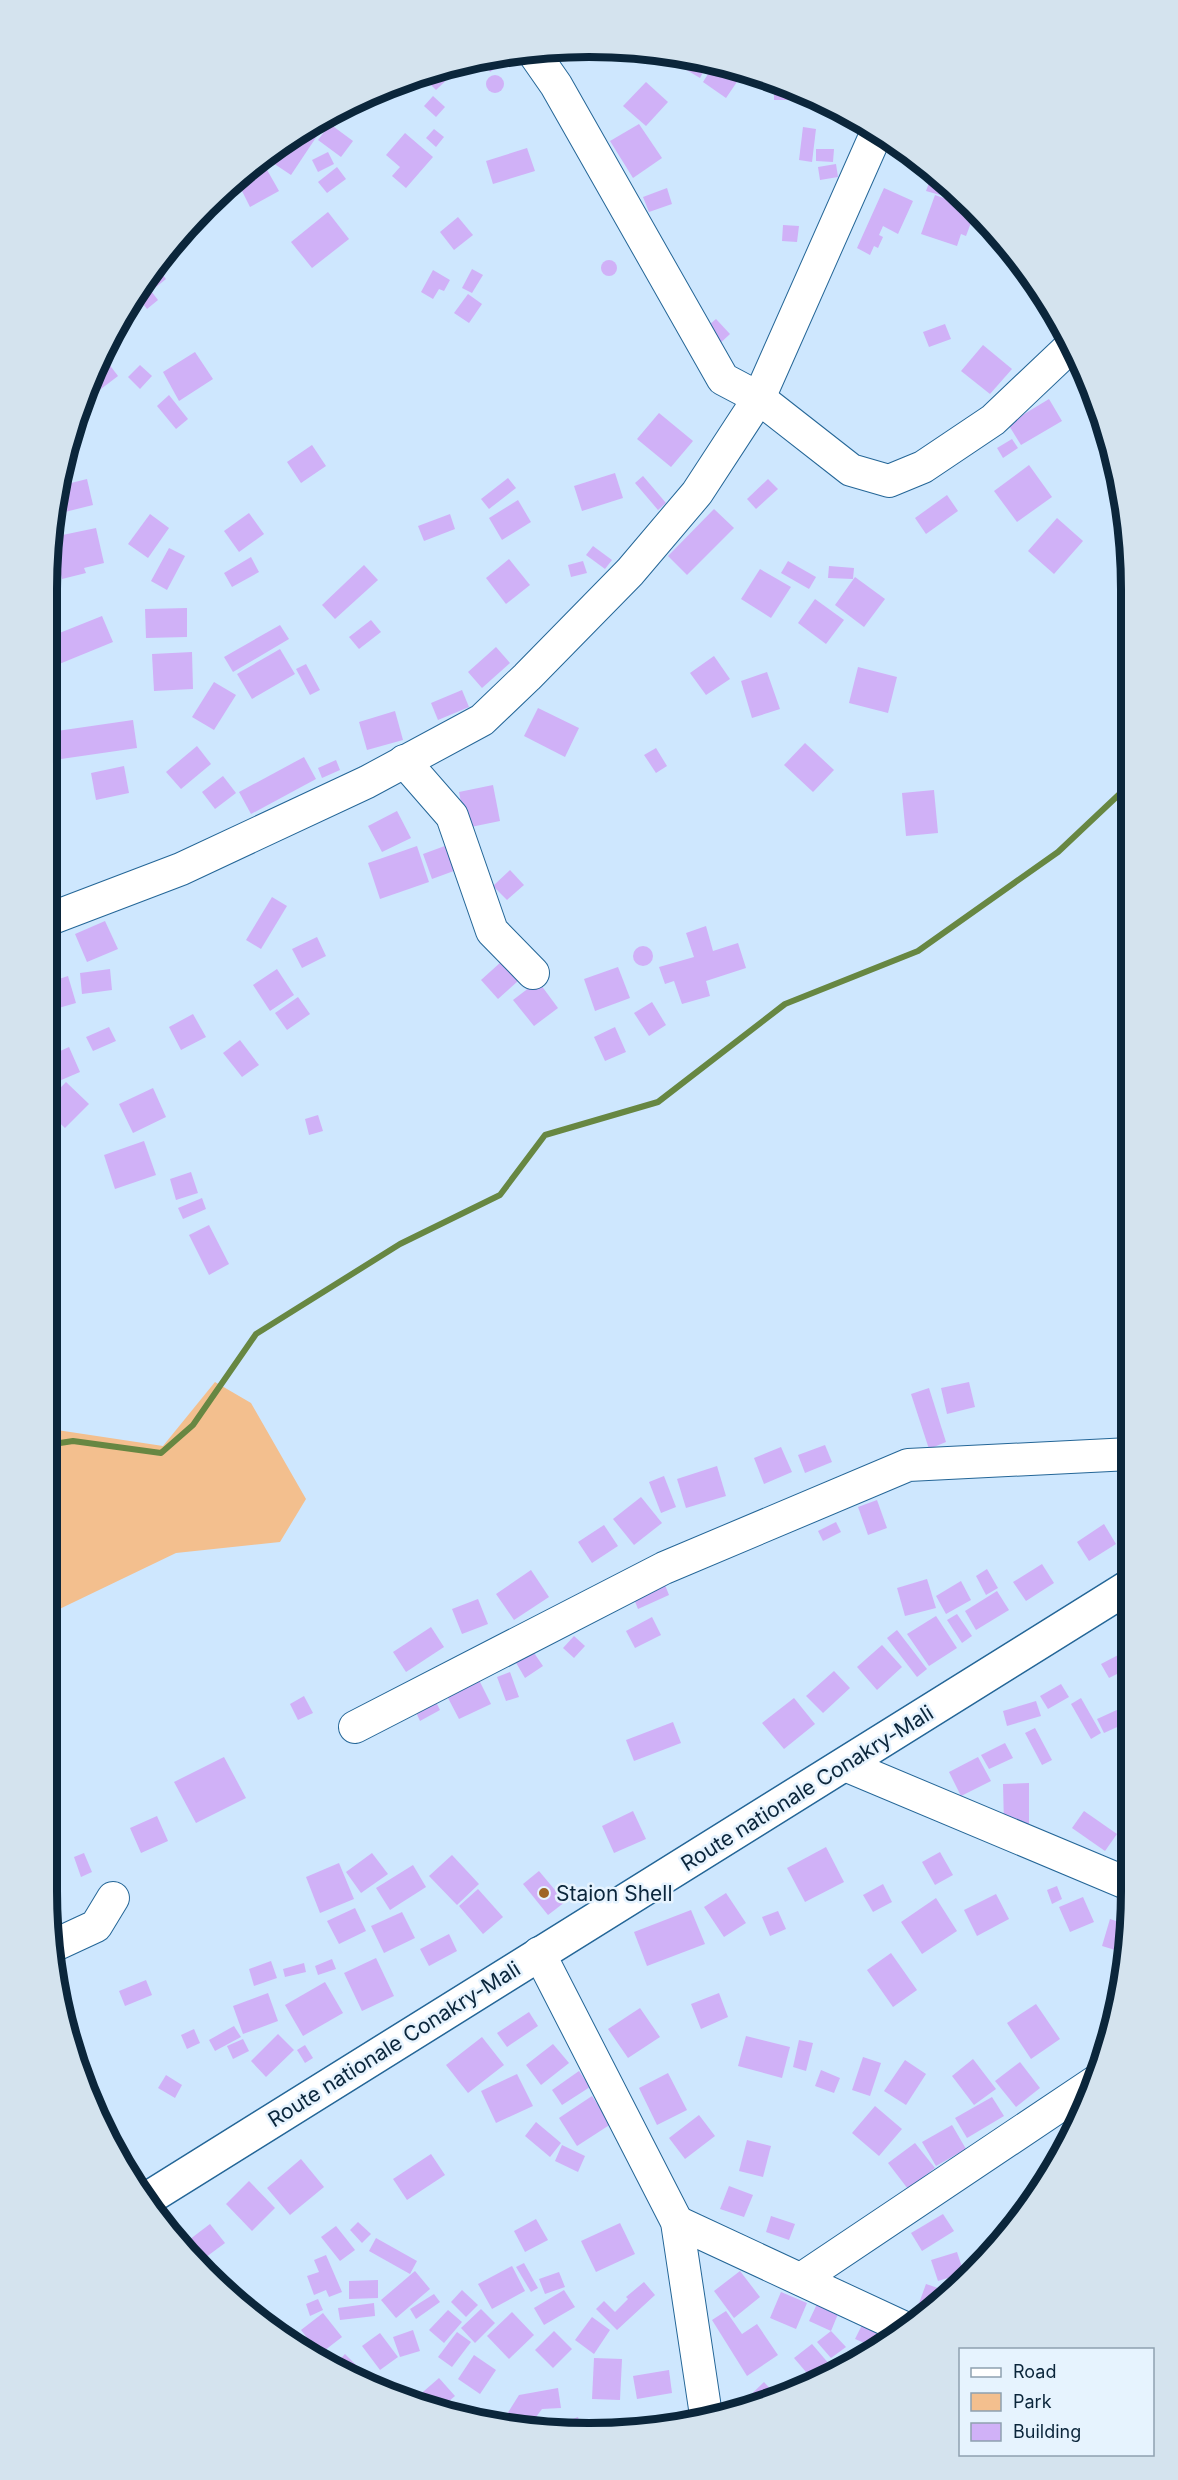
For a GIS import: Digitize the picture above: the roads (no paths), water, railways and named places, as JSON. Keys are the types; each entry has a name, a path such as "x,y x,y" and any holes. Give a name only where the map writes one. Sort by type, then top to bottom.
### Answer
{"highway":[{"name":"Route nationale Conakry-Mali","path":"153,2195 1121,1592"}],"street":[{"path":"538,60 556,85 723,379 759,398 851,470 889,481 923,467 993,420 1065,352"},
{"path":"57,916 181,869 367,782 482,720 630,572 697,493 759,398 873,140"},
{"path":"404,761 452,816 492,931 533,973"},
{"path":"355,1727 664,1568 908,1465 1121,1454"},
{"path":"845,1765 1121,1881"},
{"path":"60,1943 96,1926 113,1898"},
{"path":"539,1953 677,2222 705,2410"},
{"path":"801,2278 1083,2090"},
{"path":"677,2222 897,2324"}],"waterway":[{"path":"57,1443 73,1441 161,1453 193,1425 256,1334 400,1244 500,1195 545,1135 658,1102 785,1004 918,951 1058,852 1121,793"}],"place":[{"name":"Staion Shell","path":"544,1893"}]}
